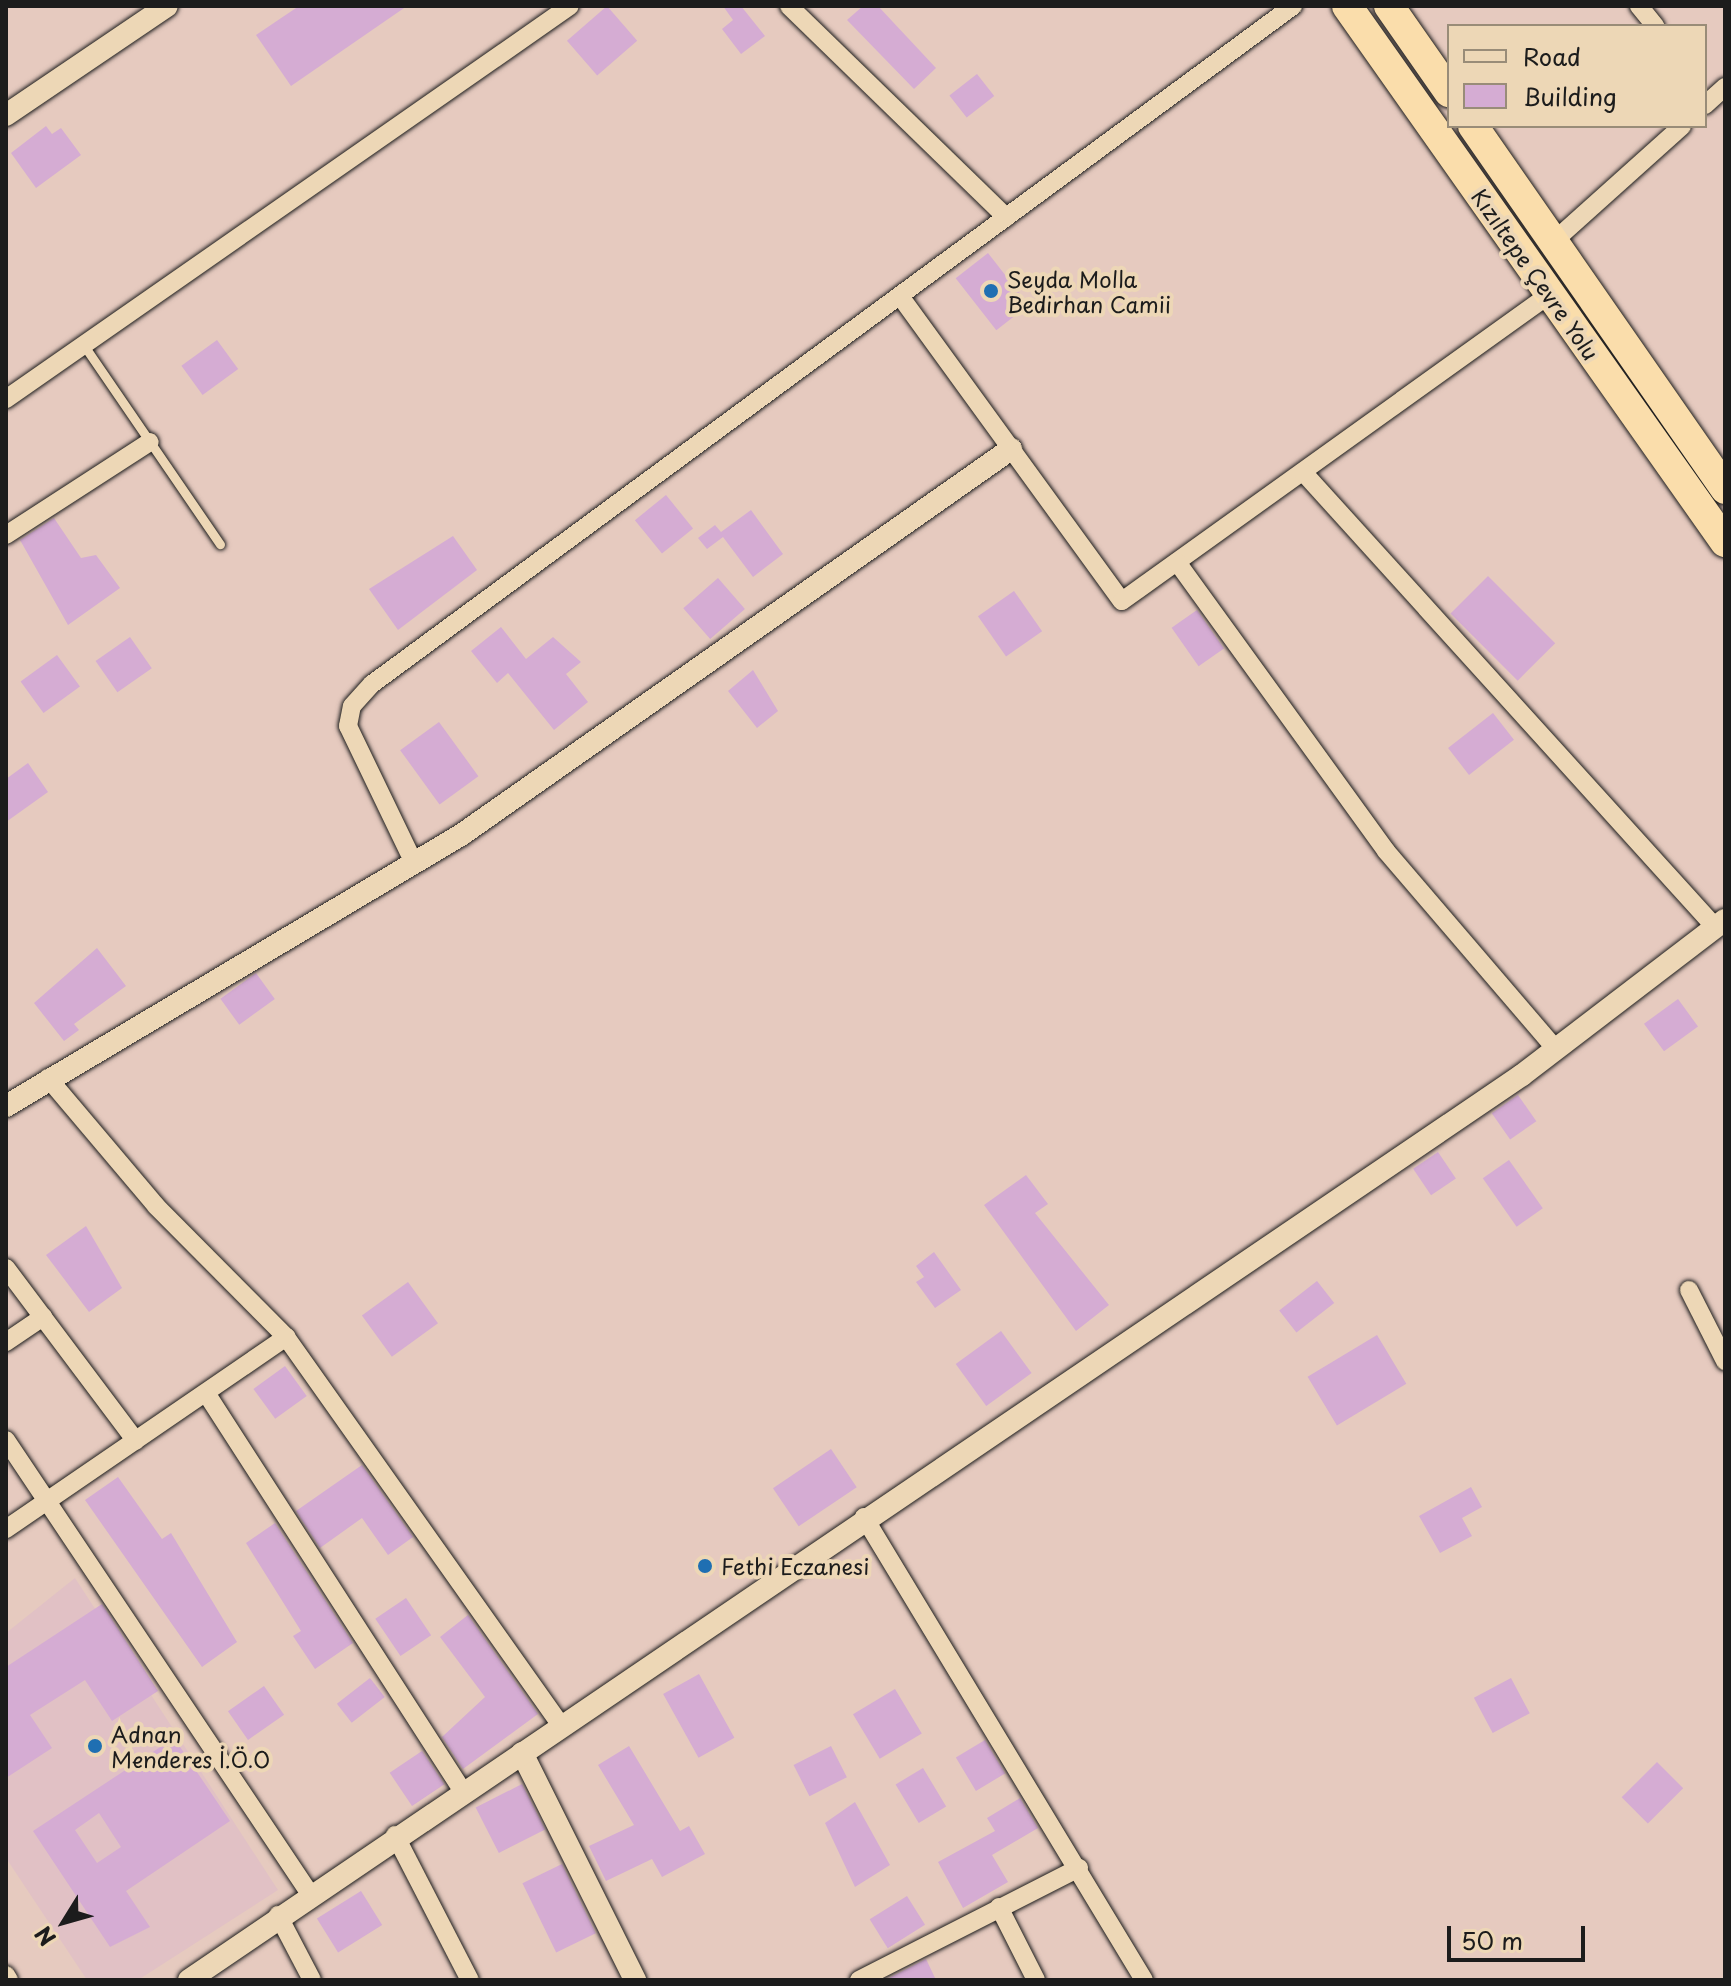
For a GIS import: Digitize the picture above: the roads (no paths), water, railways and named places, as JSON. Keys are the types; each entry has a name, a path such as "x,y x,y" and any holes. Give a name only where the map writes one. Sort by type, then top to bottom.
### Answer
{"highway":[{"name":"Kızıltepe Çevre Yolu","path":"1347,6 1725,542"},
{"path":"1389,6 1447,89"},
{"name":"Kızıltepe Çevre Yolu","path":"1474,128 1725,489"}],"street":[{"path":"6,115 167,6"},
{"path":"6,399 85,347 570,6"},
{"path":"789,6 1006,217"},
{"path":"414,863 394,809 348,726 352,706 1293,6"},
{"path":"1639,6 1653,24"},
{"path":"1554,241 1680,128"},
{"path":"900,296 1122,601 1550,294"},
{"path":"6,535 150,442"},
{"path":"6,1106 48,1078 414,863 1011,449"},
{"path":"197,1978 278,1915 395,1835 522,1753 864,1517 1556,1049 1720,923 1303,472"},
{"path":"1177,562 1386,851 1556,1049"},
{"path":"48,1078 156,1206 286,1337 561,1725"},
{"path":"6,1268 136,1441"},
{"path":"1689,1290 1725,1361"},
{"path":"6,1342 43,1317"},
{"path":"6,1529 208,1396 286,1337"},
{"path":"208,1396 462,1790"},
{"path":"6,1440 310,1894"},
{"path":"864,1517 1144,1980"},
{"path":"522,1753 635,1980"},
{"path":"395,1835 470,1980"},
{"path":"859,1980 1079,1868"},
{"path":"999,1907 1036,1980"},
{"path":"278,1915 312,1980"},
{"path":"6,1975 9,1980"}],"lane":[{"path":"85,347 220,544"}],"place":[{"name":"Seyda Molla Bedirhan Camii","path":"991,291"},
{"name":"Fethi Eczanesi","path":"705,1566"},
{"name":"Adnan Menderes İ.Ö.O","path":"95,1746"}]}
